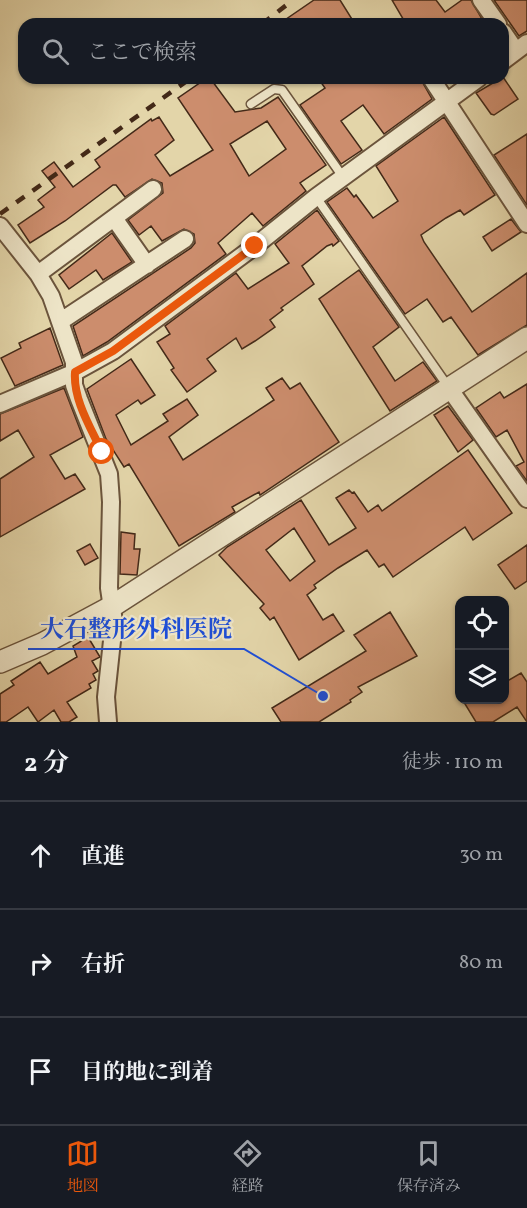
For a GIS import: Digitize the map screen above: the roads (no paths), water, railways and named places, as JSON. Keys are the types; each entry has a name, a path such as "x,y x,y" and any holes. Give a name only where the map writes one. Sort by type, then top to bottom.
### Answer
{"street":[{"path":"482,0 494,18"},
{"path":"435,84 527,224"},
{"path":"0,404 75,372 113,351 316,197 471,84"},
{"path":"38,274 153,189"},
{"path":"114,218 147,265"},
{"path":"0,226 38,274 61,321 75,372 74,385 109,474 111,607 114,622 106,697 108,722"},
{"path":"61,321 185,238"},
{"path":"0,662 42,644 111,607 527,338"},
{"path":"449,388 527,499"}],"lane":[{"path":"251,104 274,89 282,90 343,177"},
{"path":"316,197 449,388"}],"railway":[{"path":"270,18 293,0"},
{"path":"0,214 183,84"}],"place":[{"name":"大石整形外科医院","path":"323,696"}]}
